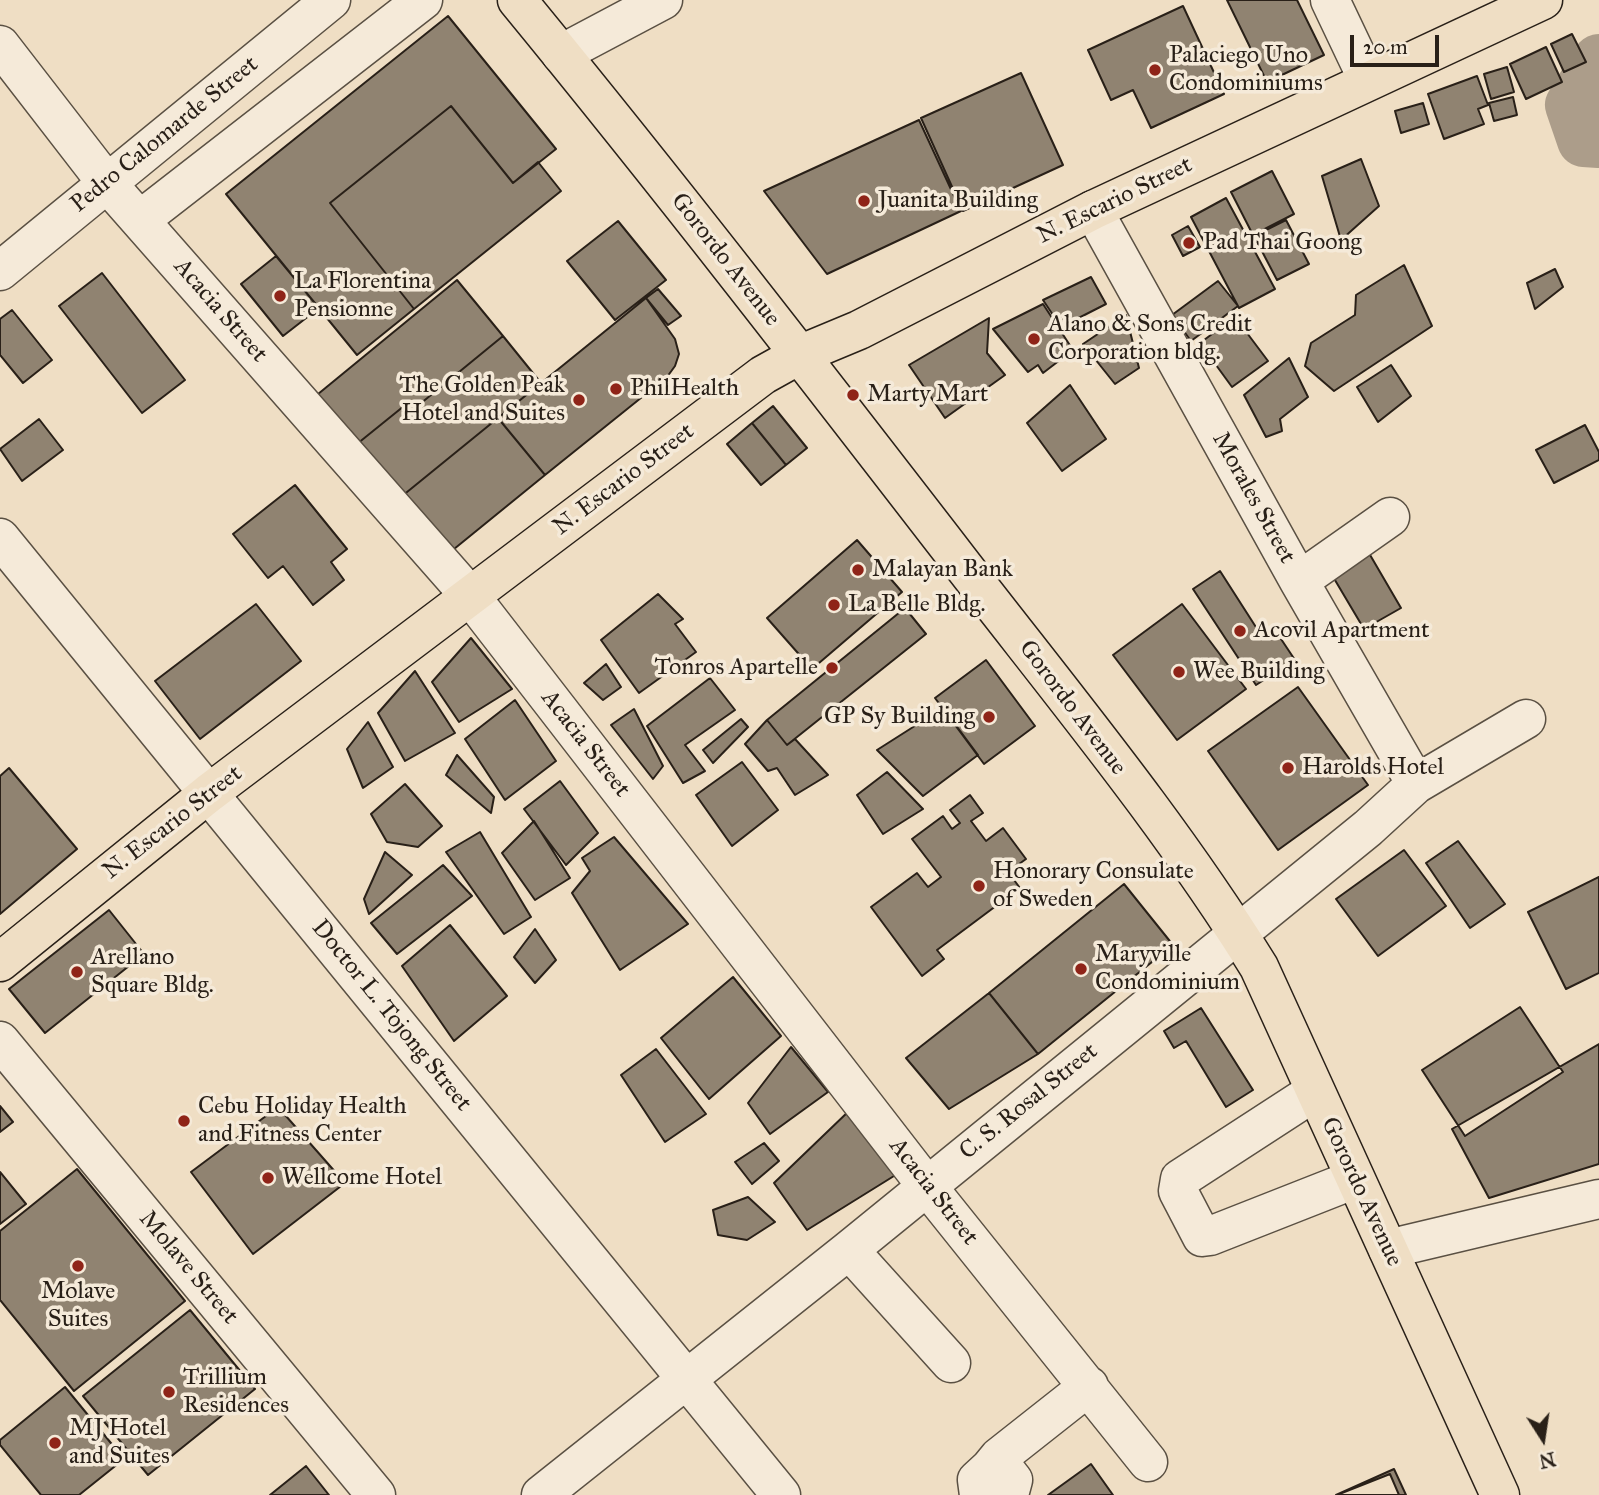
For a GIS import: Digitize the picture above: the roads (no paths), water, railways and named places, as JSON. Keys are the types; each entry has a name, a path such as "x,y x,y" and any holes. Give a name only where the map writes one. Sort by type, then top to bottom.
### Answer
{"main road":[{"name":"Gorordo Avenue","path":"517,0 762,304 1086,725 1238,934 1259,967 1500,1495"},
{"name":"N. Escario Street","path":"0,962 209,793 763,374 799,355 859,330 1093,210 1543,0"}],"street":[{"name":"Pedro Calomarde Street","path":"0,271 331,0"},
{"path":"140,220 423,0"},
{"path":"561,54 663,0"},
{"path":"1329,0 1368,80"},
{"name":"Acacia Street","path":"0,45 106,182 471,597 926,1185 1148,1462"},
{"name":"Morales Street","path":"1093,210 1299,582 1416,784"},
{"path":"1299,582 1390,517"},
{"name":"Doctor L. Tojong Street","path":"0,538 781,1495"},
{"name":"C. S. Rosal Street","path":"541,1495 849,1250 1238,934 1368,828 1416,784 1526,719"},
{"name":"Molave Street","path":"0,1041 376,1495"},
{"path":"1314,1092 1180,1179 1178,1191 1202,1237 1355,1179"},
{"path":"1388,1250 1599,1199"},
{"path":"849,1250 951,1363"},
{"path":"993,1486 999,1457 1089,1386"}],"waterway":[{"path":"1599,61 1572,105 1584,140 1599,141"}],"place":[{"name":"Palaciego Uno Condominiums","path":"1155,70"},
{"name":"Juanita Building","path":"864,201"},
{"name":"Pad Thai Goong","path":"1189,243"},
{"name":"La Florentina Pensionne","path":"280,296"},
{"name":"Alano & Sons Credit Corporation bldg.","path":"1034,339"},
{"name":"PhilHealth","path":"616,389"},
{"name":"Marty Mart","path":"853,395"},
{"name":"The Golden Peak Hotel and Suites","path":"579,400"},
{"name":"Malayan Bank","path":"858,570"},
{"name":"La Belle Bldg.","path":"834,605"},
{"name":"Acovil Apartment","path":"1240,631"},
{"name":"Tonros Apartelle","path":"832,668"},
{"name":"Wee Building","path":"1179,672"},
{"name":"GP Sy Building","path":"989,717"},
{"name":"Harolds Hotel","path":"1288,768"},
{"name":"Honorary Consulate of Sweden","path":"979,886"},
{"name":"Maryville Condominium","path":"1081,969"},
{"name":"Arellano Square Bldg.","path":"77,972"},
{"name":"Cebu Holiday Health and Fitness Center","path":"184,1121"},
{"name":"Wellcome Hotel","path":"268,1178"},
{"name":"Molave Suites","path":"78,1266"},
{"name":"Trillium Residences","path":"169,1392"},
{"name":"MJ Hotel and Suites","path":"55,1443"}]}
